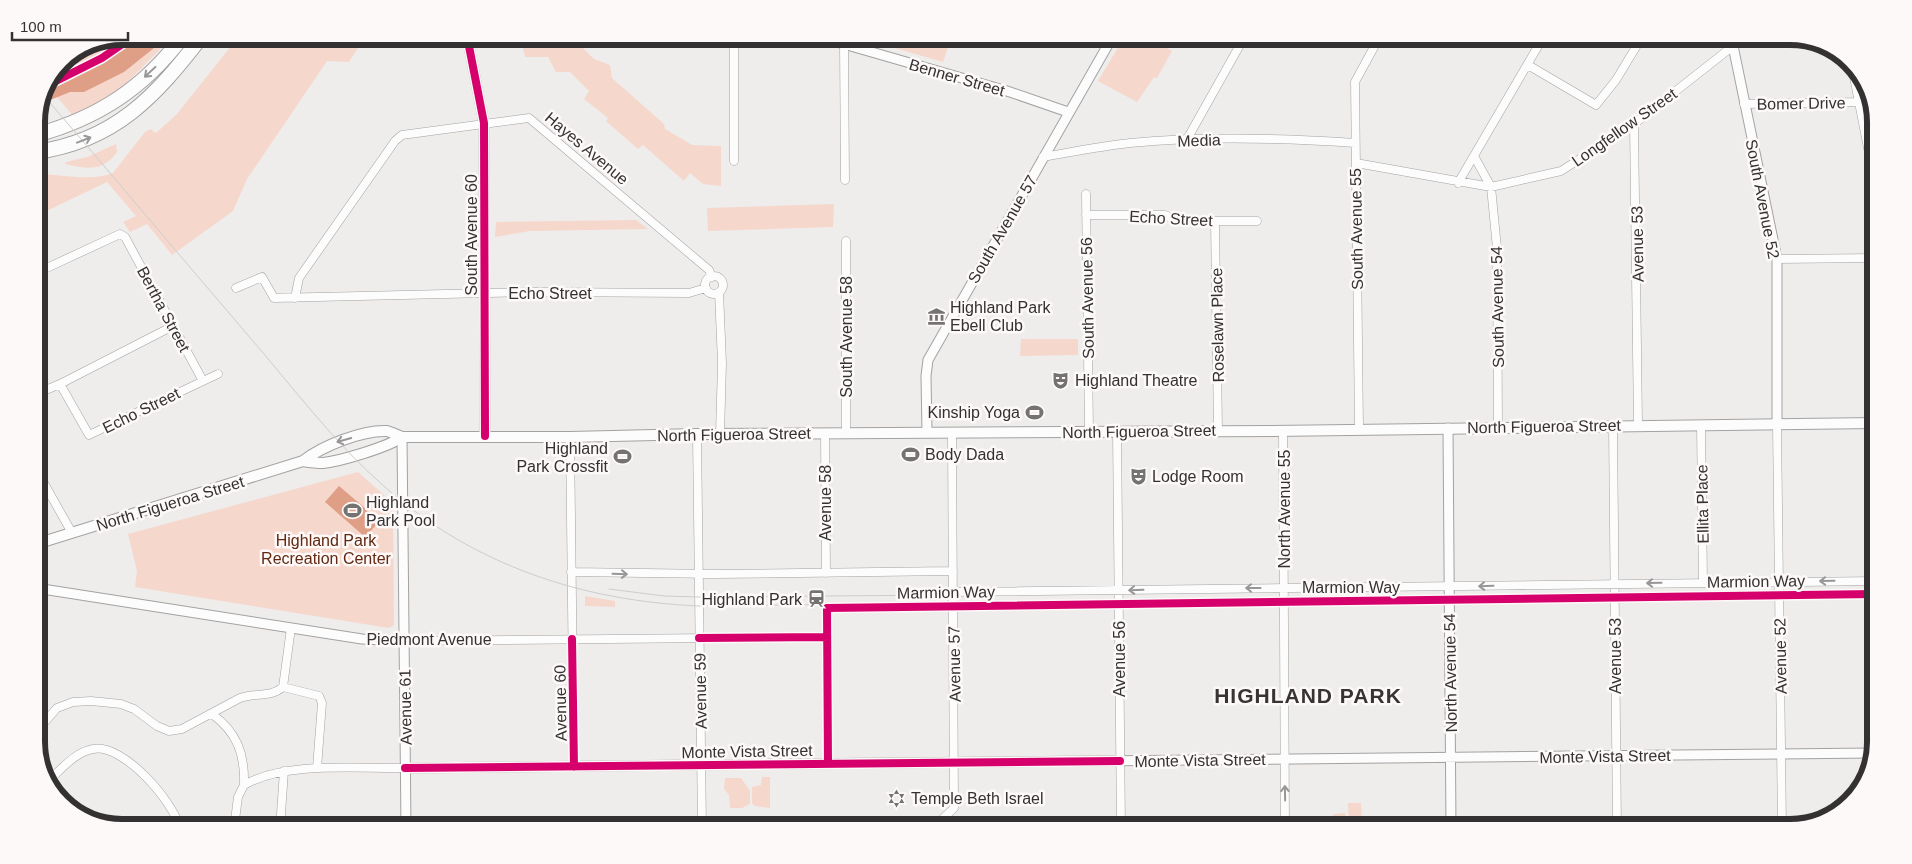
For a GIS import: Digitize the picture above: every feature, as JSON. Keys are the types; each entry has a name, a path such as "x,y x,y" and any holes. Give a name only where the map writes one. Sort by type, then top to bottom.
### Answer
{"highway":[{"path":"45,132 68,126 91,116 114,102 157,66 175,45"},
{"path":"45,150 60,148 96,135 134,112 163,86 195,45"}],"main road":[{"name":"North Figueroa Street","path":"45,539 303,461 317,450 358,437 387,431 402,436 570,437 698,434 1089,432 1867,423"},
{"name":"North Figueroa Street","path":"303,461 323,463 352,456 390,445 402,436"}],"street":[{"name":"South Avenue 60","path":"469,45 484,123 485,436"},
{"path":"734,45 734,161"},
{"path":"844,45 845,180"},
{"name":"Benner Street","path":"847,45 1007,91 1068,112"},
{"name":"South Avenue 57","path":"927,432 926,376 928,360 1108,45"},
{"path":"1186,141 1239,45"},
{"name":"South Avenue 55","path":"1359,428 1354,82 1375,45"},
{"path":"1458,183 1539,45"},
{"path":"1528,65 1596,105 1616,80 1637,45"},
{"name":"South Avenue 52","path":"1734,46 1744,104 1777,259 1777,424"},
{"name":"Longfellow Street","path":"1356,163 1458,183 1491,187 1561,171 1634,124 1734,46"},
{"path":"1854,79 1867,146"},
{"name":"Bomer Drive","path":"1744,104 1858,102"},
{"name":"Hayes Avenue","path":"296,298 299,278 395,141 402,135 529,118 709,270 712,277"},
{"name":"Avenue 53","path":"1634,124 1638,425"},
{"name":"Media","path":"1043,157 1130,143 1281,139 1355,144"},
{"path":"1474,156 1491,187"},
{"name":"South Avenue 54","path":"1491,187 1497,248 1498,427"},
{"name":"South Avenue 56","path":"1086,194 1089,432"},
{"name":"Echo Street","path":"1086,215 1165,215 1178,221 1257,220"},
{"name":"Roselawn Place","path":"1216,221 1218,430"},
{"name":"Bertha Street","path":"45,269 120,234 125,237 203,381"},
{"name":"South Avenue 58","path":"846,241 846,433"},
{"path":"1777,259 1867,258"},
{"name":"Echo Street","path":"236,288 262,277 274,298 484,293 689,293 706,288"},
{"path":"719,292 712,293 706,288 707,280 712,277 718,277 722,281 722,287 719,292 722,363 720,434"},
{"path":"45,390 173,326"},
{"name":"Echo Street","path":"60,384 89,435 218,374"},
{"name":"Avenue 52","path":"1777,424 1782,819"},
{"name":"Avenue 53","path":"1613,425 1617,819"},
{"name":"Ellita Place","path":"1701,425 1703,582"},
{"name":"North Avenue 54","path":"1448,428 1451,819"},
{"name":"North Avenue 55","path":"1283,430 1285,819"},
{"name":"Avenue 56","path":"1117,431 1121,819"},
{"name":"Avenue 57","path":"942,819 954,808 952,432"},
{"name":"Avenue 58","path":"825,433 826,573"},
{"name":"Avenue 59","path":"698,434 702,819"},
{"name":"Avenue 61","path":"402,436 406,819"},
{"name":"Avenue 60","path":"570,437 574,767"},
{"path":"45,485 72,532"},
{"name":"Marmion Way","path":"571,572 699,574 953,571"},
{"name":"Marmion Way","path":"953,592 1867,580"},
{"name":"Piedmont Avenue","path":"45,589 362,639 404,641 826,637"},
{"name":"Marmion Way","path":"826,637 827,608 1867,594"},
{"path":"282,687 291,628"},
{"path":"826,637 828,764"},
{"path":"45,722 57,708 73,702 91,701 120,704 134,709 157,726 168,731 182,729 248,696 270,695 282,687 312,693 319,696 322,702 317,768"},
{"path":"212,714 230,730 244,762 244,785 238,797 235,819"},
{"path":"53,776 78,754 91,749 101,748 114,752 160,792 169,802 176,819"},
{"name":"Monte Vista Street","path":"244,785 270,774 317,768 701,766 1866,753"},
{"path":"281,819 284,771"}],"green space":[{"path":"164,45 124,86 74,117 57,97 65,93 56,83 71,64 84,55 112,46"},
{"path":"232,45 360,45 349,62 327,61 247,179 233,211 172,255 147,224 130,232 123,222 136,216 107,182 45,212 45,175 95,177 113,173 145,132 150,129 156,133 177,114"},
{"path":"522,45 580,45 594,59 610,65 612,78 664,124 665,129 692,145 721,146 721,186 703,184 690,173 684,181 643,145 638,149 606,121 608,118 584,99 589,91 570,72 556,72 548,57 525,57"},
{"path":"884,45 949,45 943,62"},
{"path":"1120,45 1162,45 1172,51 1157,78 1154,77 1137,102 1098,81"},
{"path":"116,144 117,152 100,166 87,168 65,164 66,162 87,157"},
{"path":"834,204 833,227 708,231 707,208"},
{"path":"636,220 648,229 530,231 495,237 496,222"},
{"path":"1021,339 1078,339 1078,355 1020,356"},
{"name":"Highland Park Recreation Center","path":"358,472 393,503 394,625 389,628 135,587 137,571 128,534"},
{"path":"585,596 615,601 615,607 585,606"},
{"path":"762,777 770,777 770,808 755,806 752,803 752,787 761,785"},
{"path":"725,778 741,778 750,791 750,804 742,808 730,808 729,795 724,789"},
{"path":"1348,803 1361,803 1362,819 1349,819"},
{"path":"1345,813 1345,819 1333,819 1333,814"}],"shaded area":[{"path":"125,45 158,45 124,72 84,92 70,92 48,101 56,82 110,57"},
{"name":"Highland Park Pool","path":"339,486 380,521 365,537 325,502"}],"tram line":[{"path":"48,101 314,414 367,471 420,515 456,539 532,574 572,587 656,603 699,606 1867,591"},
{"path":"609,589 664,596 699,597 953,595"}],"cycle path":[{"path":"58,80 102,58 121,45"},
{"path":"469,45 484,123 485,436"},
{"path":"828,764 827,608 1867,594"},
{"path":"699,638 826,637"},
{"path":"572,639 574,767"},
{"path":"405,768 1120,761"}],"place":[{"name":"Highland Park Ebell Club","path":"936,316"},
{"name":"Highland Theatre","path":"1061,380"},
{"name":"Kinship Yoga","path":"1034,412"},
{"name":"Body Dada","path":"911,454"},
{"name":"Highland Park Crossfit","path":"622,457"},
{"name":"Lodge Room","path":"1138,476"},
{"name":"Highland Park Pool","path":"352,511"},
{"name":"Highland Park","path":"816,599"},
{"name":"Temple Beth Israel","path":"897,798"}],"district":[{"name":"HIGHLAND PARK","path":"1308,696"}]}
